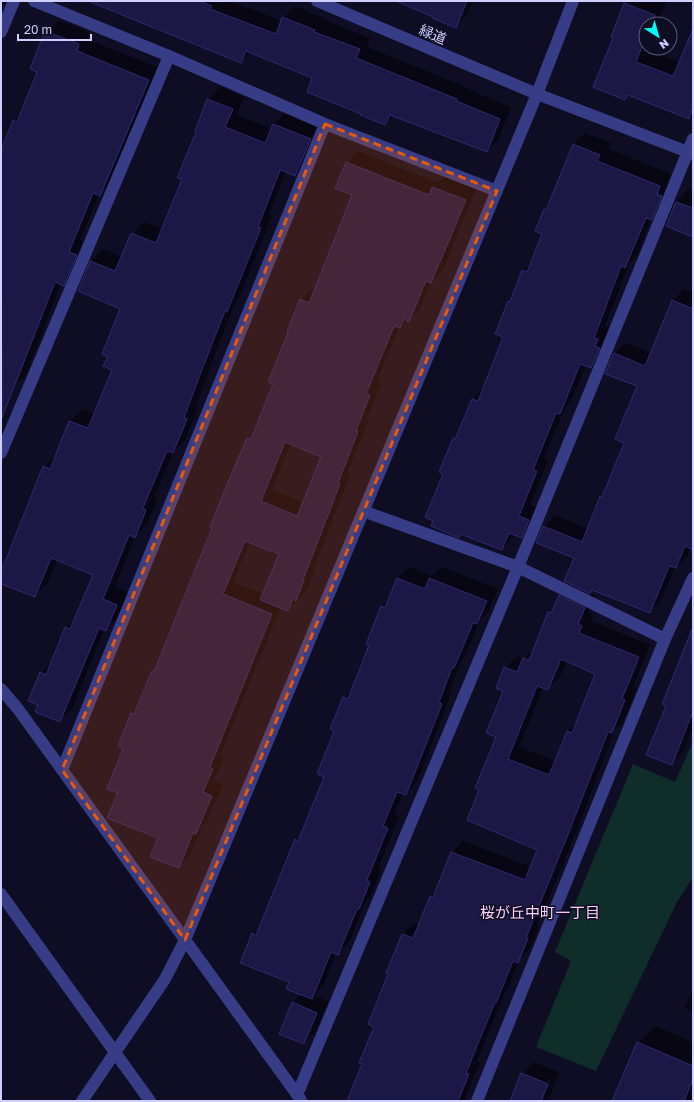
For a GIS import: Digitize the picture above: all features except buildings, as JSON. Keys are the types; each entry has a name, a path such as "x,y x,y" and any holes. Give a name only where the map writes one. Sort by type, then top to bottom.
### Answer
{"street":[{"path":"1,32 14,1"},
{"path":"34,1 169,56 325,124 497,191"},
{"name":"緑道","path":"317,1 537,94 690,153"},
{"path":"82,1101 165,978 185,940 497,191 574,1"},
{"path":"1,453 169,56"},
{"path":"62,770 325,124"},
{"path":"300,1098 690,153 693,139"},
{"path":"363,511 518,567 665,639"},
{"path":"477,1101 665,639 693,578"},
{"path":"1,689 18,709 300,1098"},
{"path":"1,894 150,1101"}],"highlighted area":[{"path":"325,124 497,191 185,940 62,770"}],"green space":[{"path":"693,742 693,877 677,902 596,1071 536,1047 571,961 555,952 633,764 675,782"}],"district":[{"name":"桜が丘中町一丁目","path":"540,912"}]}
